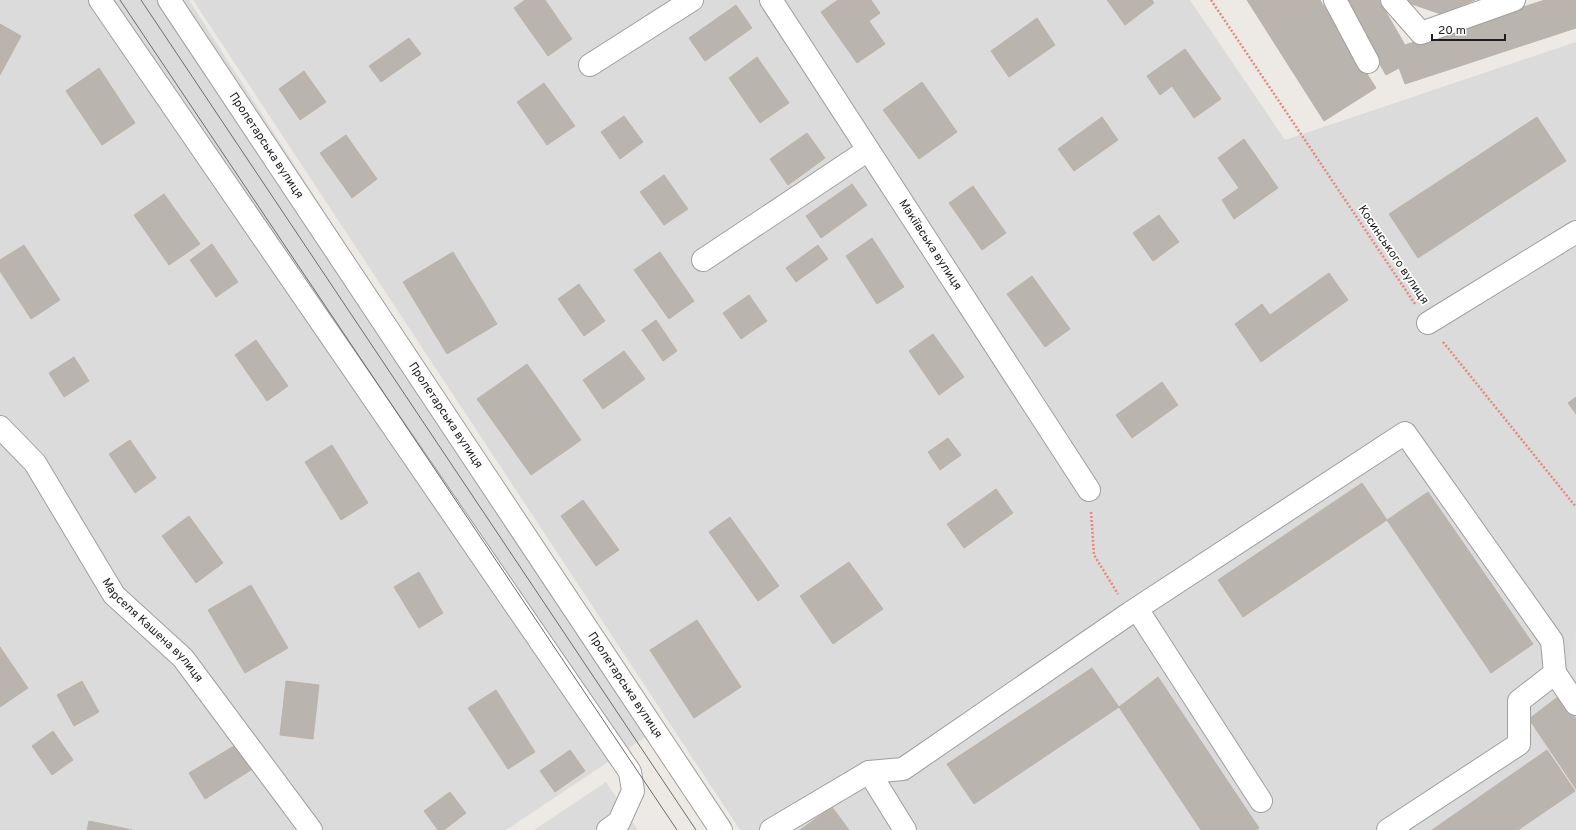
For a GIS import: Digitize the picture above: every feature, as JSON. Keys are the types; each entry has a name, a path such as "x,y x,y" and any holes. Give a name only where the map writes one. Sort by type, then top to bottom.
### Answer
{"street":[{"path":"100,0 630,772 633,791 619,822 608,830"},
{"name":"Пролетарська вулиця","path":"169,0 721,830"},
{"path":"590,65 692,0"},
{"name":"Макіївська вулиця","path":"771,0 1089,490"},
{"path":"1335,0 1368,62"},
{"path":"1392,0 1421,33 1514,0"},
{"path":"703,260 868,150"},
{"path":"1428,323 1576,232"},
{"name":"Марселя Кашена вулиця","path":"0,427 35,463 114,595 183,658 311,830"},
{"path":"771,830 869,772 903,769 1133,611 1405,433 1552,641 1555,673 1576,704"},
{"path":"1133,611 1261,801"},
{"path":"1388,830 1519,744 1519,701 1555,673"},
{"path":"869,772 905,830"}],"path":[{"name":"Косинського вулиця","path":"1212,0 1428,323 1576,507"},
{"path":"1089,490 1094,555 1133,611"}],"shaded area":[{"path":"0,0 189,0 656,730 506,830 0,830"},
{"path":"193,0 1190,0 1285,140 1576,42 1576,830 740,830"},
{"path":"1576,631 1576,684 1568,672 1573,633"},
{"path":"606,782 638,830 534,830"}],"building":[{"path":"525,0 545,0 572,39 548,56 514,8"},
{"path":"838,0 871,0 880,13 869,21 885,44 857,63 821,12"},
{"path":"1107,0 1152,0 1154,3 1125,25"},
{"path":"1247,0 1320,0 1376,88 1324,121"},
{"path":"1343,0 1379,0 1405,45 1545,0 1576,0 1576,28 1405,84 1399,68 1386,75"},
{"path":"1406,0 1475,0 1441,14 1406,2"},
{"path":"736,5 752,28 705,61 689,38"},
{"path":"1037,18 1055,45 1009,77 991,51"},
{"path":"0,24 21,36 0,75"},
{"path":"409,38 421,54 381,82 369,66"},
{"path":"1185,49 1221,99 1194,118 1172,86 1160,95 1147,76"},
{"path":"757,57 789,103 760,123 729,78"},
{"path":"99,68 135,123 102,145 66,91"},
{"path":"304,71 326,102 300,120 279,89"},
{"path":"922,82 957,132 919,159 883,110"},
{"path":"544,83 575,126 547,145 517,102"},
{"path":"624,116 643,142 620,159 601,132"},
{"path":"1102,117 1118,140 1074,171 1058,149"},
{"path":"1537,117 1566,161 1418,258 1389,214"},
{"path":"807,133 825,158 788,185 770,159"},
{"path":"346,135 377,179 352,198 320,153"},
{"path":"1244,139 1278,188 1234,219 1222,200 1239,188 1218,158"},
{"path":"664,175 688,209 664,225 640,192"},
{"path":"852,184 867,205 821,238 806,216"},
{"path":"973,186 1006,233 982,250 949,203"},
{"path":"164,194 200,244 169,265 134,215"},
{"path":"1159,215 1179,242 1153,261 1133,233"},
{"path":"872,238 904,287 877,304 846,256"},
{"path":"212,244 238,282 216,297 190,260"},
{"path":"24,245 60,300 31,319 0,271 0,260"},
{"path":"818,245 828,259 796,282 786,268"},
{"path":"453,252 497,324 447,354 403,282"},
{"path":"660,252 694,301 669,319 634,270"},
{"path":"1329,273 1348,300 1261,362 1235,324 1262,304 1270,315"},
{"path":"1032,276 1070,329 1045,347 1007,294"},
{"path":"579,284 605,321 584,336 558,299"},
{"path":"749,295 767,321 741,339 723,313"},
{"path":"656,320 677,351 663,361 642,330"},
{"path":"933,334 964,377 939,395 909,351"},
{"path":"256,340 288,386 267,401 235,355"},
{"path":"624,351 645,379 603,409 583,380"},
{"path":"74,357 89,381 64,397 49,373"},
{"path":"527,364 581,440 531,475 477,399"},
{"path":"1162,382 1178,405 1132,438 1116,415"},
{"path":"1576,397 1576,414 1568,403"},
{"path":"948,438 961,455 940,470 928,452"},
{"path":"130,440 156,478 135,493 109,454"},
{"path":"332,445 368,503 341,520 305,462"},
{"path":"1362,483 1387,520 1243,617 1218,580"},
{"path":"996,489 1013,513 964,548 947,524"},
{"path":"1428,492 1533,644 1491,673 1387,520"},
{"path":"583,500 619,550 596,566 561,516"},
{"path":"189,516 223,563 196,583 162,536"},
{"path":"730,517 779,586 758,601 709,532"},
{"path":"849,562 883,609 833,644 800,596"},
{"path":"419,572 443,613 419,628 394,587"},
{"path":"251,585 288,648 245,673 208,610"},
{"path":"697,620 741,687 694,718 650,650"},
{"path":"0,647 28,688 0,707"},
{"path":"1092,668 1119,707 974,804 947,764"},
{"path":"1158,677 1259,828 1256,830 1201,830 1119,707"},
{"path":"82,681 99,712 74,726 57,695"},
{"path":"286,681 319,685 313,739 280,735"},
{"path":"496,690 535,752 508,769 468,708"},
{"path":"1559,696 1576,719 1576,789 1529,719"},
{"path":"53,731 73,760 52,775 32,746"},
{"path":"239,743 254,768 205,799 189,773"},
{"path":"570,750 585,771 555,792 540,771"},
{"path":"1547,750 1575,791 1518,830 1432,830"},
{"path":"450,792 466,813 444,830 438,830 424,811"},
{"path":"832,807 849,830 800,830"},
{"path":"89,821 132,830 87,830"}],"tram line":[{"path":"120,0 677,830"},
{"path":"141,0 696,830"}]}
